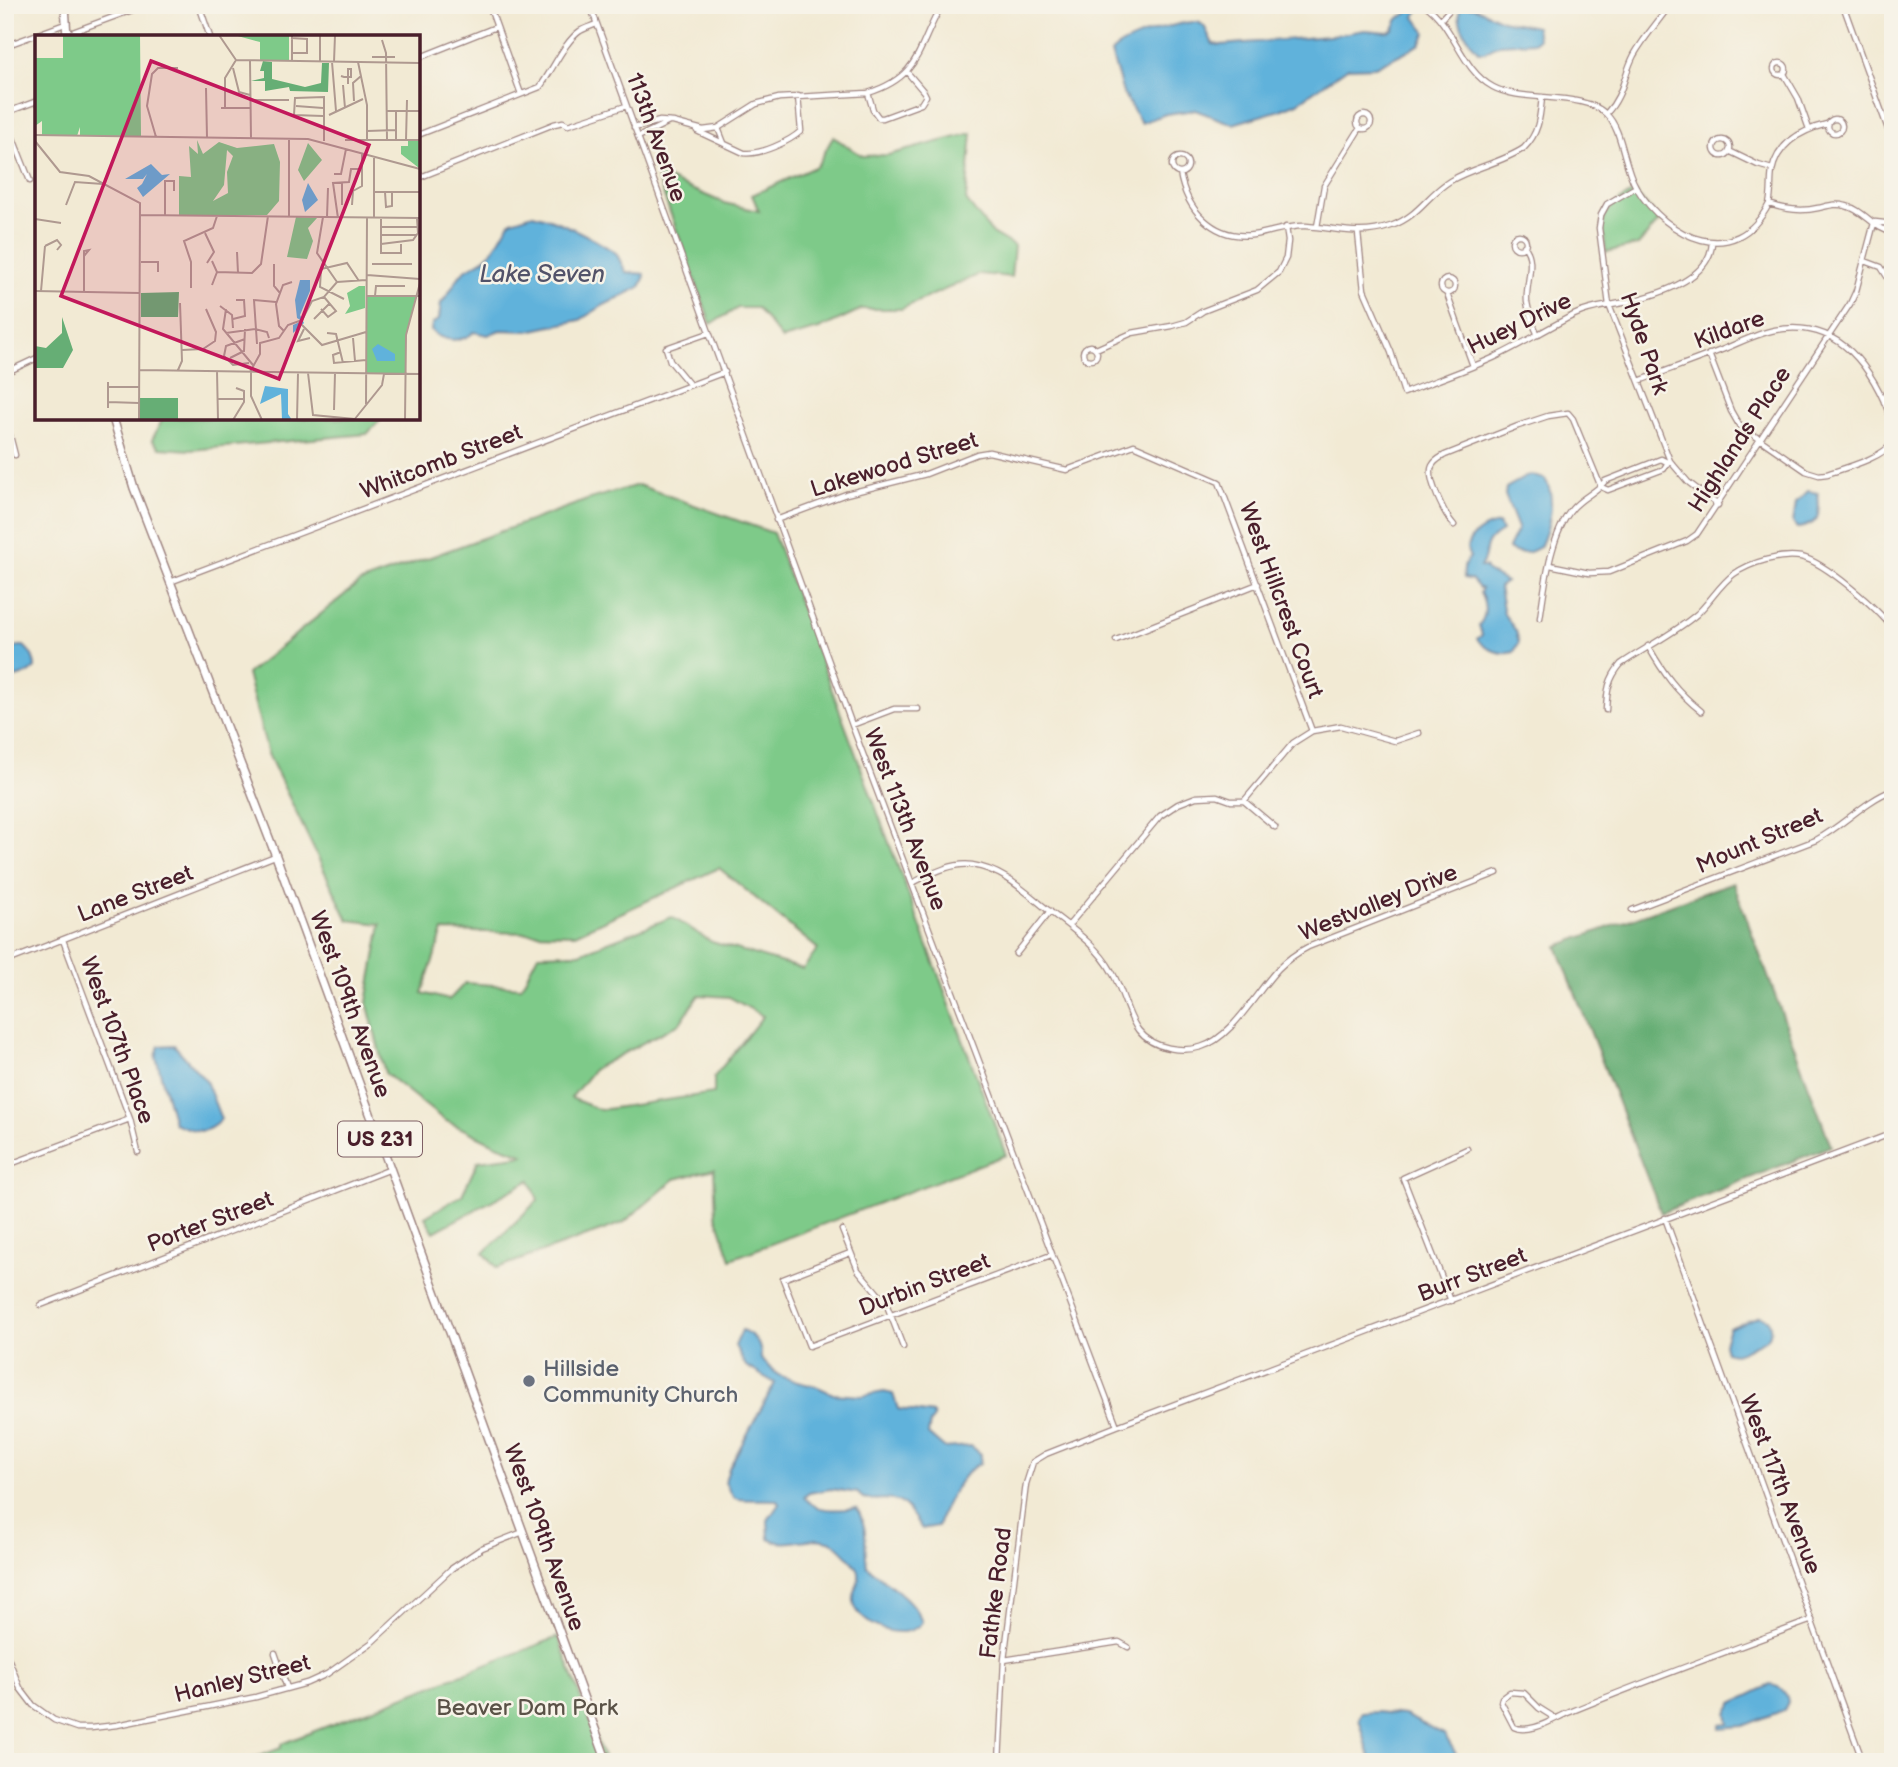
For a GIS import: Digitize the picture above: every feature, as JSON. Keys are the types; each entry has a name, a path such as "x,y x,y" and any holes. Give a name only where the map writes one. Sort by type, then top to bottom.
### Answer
{"main road":[{"path":"65,5 67,35"},
{"name":"West 109th Avenue","path":"114,420 134,488 276,856 607,1762"}],"street":[{"path":"67,35 145,5"},
{"path":"199,5 209,35"},
{"path":"489,5 521,94"},
{"name":"113th Avenue","path":"590,5 670,222"},
{"path":"635,128 670,122 703,130 718,128 756,104 779,97 868,93 890,85 907,72 942,5"},
{"path":"1021,5 1030,5"},
{"path":"1606,114 1620,96 1630,65 1642,42 1670,5"},
{"path":"1843,5 1893,144"},
{"path":"1427,6 1441,19 1473,69 1483,79 1502,90 1585,103 1606,114 1616,128 1622,154 1636,187 1648,203 1678,229 1693,238 1712,243 1728,242 1754,227 1769,204 1772,169 1777,157 1788,142 1809,129 1827,124"},
{"path":"1441,19 1453,6"},
{"path":"36,35 66,24"},
{"path":"420,134 540,87 568,44 580,31 596,24"},
{"path":"420,57 496,27"},
{"path":"5,46 35,35"},
{"path":"868,93 873,110 879,118 921,104 926,96 907,72"},
{"path":"1784,74 1798,98 1809,129"},
{"path":"690,128 750,153 795,137 801,131 798,96"},
{"path":"1180,173 1184,192 1192,208 1207,224 1221,232 1250,236 1286,227 1317,227 1359,233 1380,229 1405,221 1451,181 1524,148 1538,125 1542,97"},
{"path":"30,181 5,116 35,102"},
{"path":"420,177 554,124 563,122 568,125 626,106"},
{"path":"638,137 670,122"},
{"path":"718,128 724,144"},
{"path":"1317,227 1324,186 1360,128"},
{"path":"1729,151 1772,169"},
{"name":"Hyde Park","path":"1636,187 1607,204 1601,215 1599,228 1609,305 1668,462 1688,482 1718,505"},
{"path":"1769,204 1799,211 1831,205 1848,206 1874,222 1880,229 1893,232"},
{"name":"West 113th Avenue","path":"670,222 776,520 1117,1426"},
{"path":"1874,222 1893,225"},
{"name":"Highlands Place","path":"1550,565 1589,573 1609,572 1629,566 1698,534 1856,291 1874,222"},
{"path":"1096,349 1132,333 1186,322 1203,311 1257,290 1279,272 1286,258 1286,227"},
{"name":"Huey Drive","path":"1359,233 1364,290 1391,352 1404,393 1473,366 1575,314 1593,307 1657,293 1684,281 1703,268 1712,254 1712,243"},
{"path":"1524,246 1530,257 1528,306 1538,335"},
{"path":"1865,261 1881,267 1893,286"},
{"path":"1447,293 1473,366"},
{"name":"Kildare","path":"1639,381 1775,330 1797,329 1828,336 1844,345 1860,360 1869,372 1893,424"},
{"path":"690,385 670,361 666,348 709,333"},
{"path":"1710,354 1735,419 1746,432 1806,471 1819,475 1827,474 1880,454 1893,442"},
{"path":"5,373 35,359"},
{"name":"Whitcomb Street","path":"169,582 724,372"},
{"path":"1884,402 1893,398"},
{"path":"1454,525 1445,515 1433,481 1430,472 1433,464 1445,454 1548,416 1568,413 1573,419 1601,487 1608,490 1664,469 1668,462 1661,459 1605,481 1601,487 1586,495 1565,518 1550,565 1540,618"},
{"path":"5,416 15,455"},
{"name":"Lakewood Street","path":"776,520 846,494 926,474 976,454 989,452 1067,470 1134,446 1220,482"},
{"name":"West Hillcrest Court","path":"1220,482 1312,731"},
{"path":"1606,710 1607,685 1621,664 1698,613 1732,575 1778,557 1801,558 1821,565 1865,600 1893,629"},
{"path":"1116,640 1258,584"},
{"path":"1648,646 1666,678 1701,711"},
{"path":"852,724 894,709 918,709"},
{"path":"1244,802 1293,743 1312,731 1341,726 1395,741 1419,733"},
{"name":"Mount Street","path":"1632,910 1816,840 1833,831 1874,799 1893,790"},
{"path":"1069,925 1160,816 1178,804 1196,797 1217,796 1244,802 1275,827"},
{"name":"Lane Street","path":"5,962 276,856"},
{"name":"Westvalley Drive","path":"912,883 944,869 969,864 993,870 1014,881 1069,925 1101,956 1112,972 1130,1017 1148,1041 1178,1050 1199,1048 1215,1042 1278,969 1301,951 1327,938 1497,873"},
{"path":"1016,954 1050,911"},
{"name":"West 107th Place","path":"63,940 130,1119 138,1152"},
{"path":"5,1166 130,1119"},
{"name":"Burr Street","path":"1063,1448 1893,1133"},
{"path":"1451,1301 1403,1178 1466,1149"},
{"name":"Porter Street","path":"41,1305 391,1169"},
{"name":"West 117th Avenue","path":"1665,1218 1863,1762"},
{"path":"842,1230 858,1270 879,1292 903,1347"},
{"name":"Durbin Street","path":"850,1253 783,1279 809,1346 1051,1255"},
{"name":"Fathke Road","path":"999,1762 1004,1660 1029,1474 1033,1462 1063,1448"},
{"name":"Hanley Street","path":"5,1650 20,1688 33,1705 54,1720 77,1728 117,1725 256,1697 327,1674 355,1656 451,1569 482,1548 523,1532"},
{"path":"1555,1718 1539,1709 1524,1693 1510,1692 1502,1698 1514,1727 1520,1730 1555,1718 1812,1620"},
{"path":"1004,1660 1119,1642 1128,1647"},
{"path":"275,1653 287,1688"}],"green space":[{"path":"972,133 966,200 992,233 1014,246 1011,277 980,274 901,309 862,309 819,329 782,339 757,308 738,308 711,324 656,174 724,203 759,211 752,195 817,166 833,137 863,156 888,155"},
{"path":"1632,193 1660,220 1638,245 1606,252 1603,230 1605,216 1613,205"},
{"path":"162,420 380,420 367,434 191,450 160,448 152,440"},
{"path":"638,485 773,533 1006,1155 731,1259 716,1215 714,1169 675,1179 623,1223 497,1268 484,1253 538,1200 530,1180 434,1232 425,1217 462,1195 478,1161 525,1155 444,1120 385,1073 367,1002 381,924 348,920 268,754 247,674 359,583 590,499","holes":["719,868 818,949 803,969 712,942 672,917 580,953 538,954 521,987 465,983 449,1000 422,993 443,931 575,934","699,995 729,997 763,1016 714,1077 714,1093 600,1110 571,1098 594,1069 680,1023"]},
{"path":"1733,882 1831,1146 1661,1213 1557,946"},
{"name":"Beaver Dam Park","path":"558,1637 605,1762 244,1762 281,1748 281,1744"}],"water":[{"path":"1412,5 1420,5 1415,17 1426,33 1419,45 1375,67 1347,68 1297,103 1233,124 1195,110 1166,114 1141,123 1123,93 1111,53 1125,43 1150,33 1194,22 1204,26 1213,44 1220,45 1329,36 1365,30 1388,32"},
{"path":"1455,5 1476,8 1502,20 1536,27 1538,39 1535,42 1499,44 1485,52 1479,52 1464,32 1460,9"},
{"name":"Lake Seven","path":"533,214 576,230 616,253 626,272 644,274 640,287 580,320 528,331 500,330 488,335 474,332 453,340 431,331 432,324 439,319 441,303 463,272 490,254 511,221"},
{"path":"1529,475 1545,479 1551,495 1550,513 1540,547 1519,553 1508,548 1518,528 1505,495 1506,488"},
{"path":"1808,491 1818,493 1819,513 1811,524 1797,528 1793,523 1796,503"},
{"path":"1499,524 1502,531 1490,540 1480,567 1485,567 1506,582 1499,587 1504,614 1516,631 1519,642 1514,652 1509,653 1494,651 1477,639 1482,635 1479,625 1485,613 1480,593 1482,588 1472,580 1464,578 1471,540 1481,531"},
{"path":"24,646 31,653 35,668 29,673 5,680 5,652"},
{"path":"174,1045 206,1081 221,1119 210,1128 199,1131 174,1123 156,1057 159,1046"},
{"path":"1760,1316 1768,1319 1771,1331 1767,1338 1738,1353 1726,1352 1724,1343 1729,1328"},
{"path":"742,1330 754,1338 759,1345 761,1359 778,1375 833,1394 893,1394 898,1409 933,1414 928,1434 944,1448 971,1446 981,1454 980,1463 966,1474 954,1491 938,1526 922,1529 906,1507 898,1501 863,1499 858,1493 831,1489 809,1493 804,1497 821,1508 857,1508 865,1531 867,1566 912,1605 922,1622 915,1628 896,1632 867,1621 854,1601 859,1578 858,1569 842,1550 832,1542 824,1540 777,1542 769,1539 768,1520 779,1504 777,1500 738,1499 728,1488 725,1482 729,1468 775,1383 746,1366 735,1346"},
{"path":"1770,1685 1785,1692 1788,1702 1784,1710 1743,1726 1720,1728 1720,1724 1729,1723 1727,1713 1733,1703"},
{"path":"1361,1713 1404,1715 1444,1734 1461,1762 1371,1760 1359,1719"}],"place":[{"name":"Hillside Community Church","path":"529,1381"}]}
